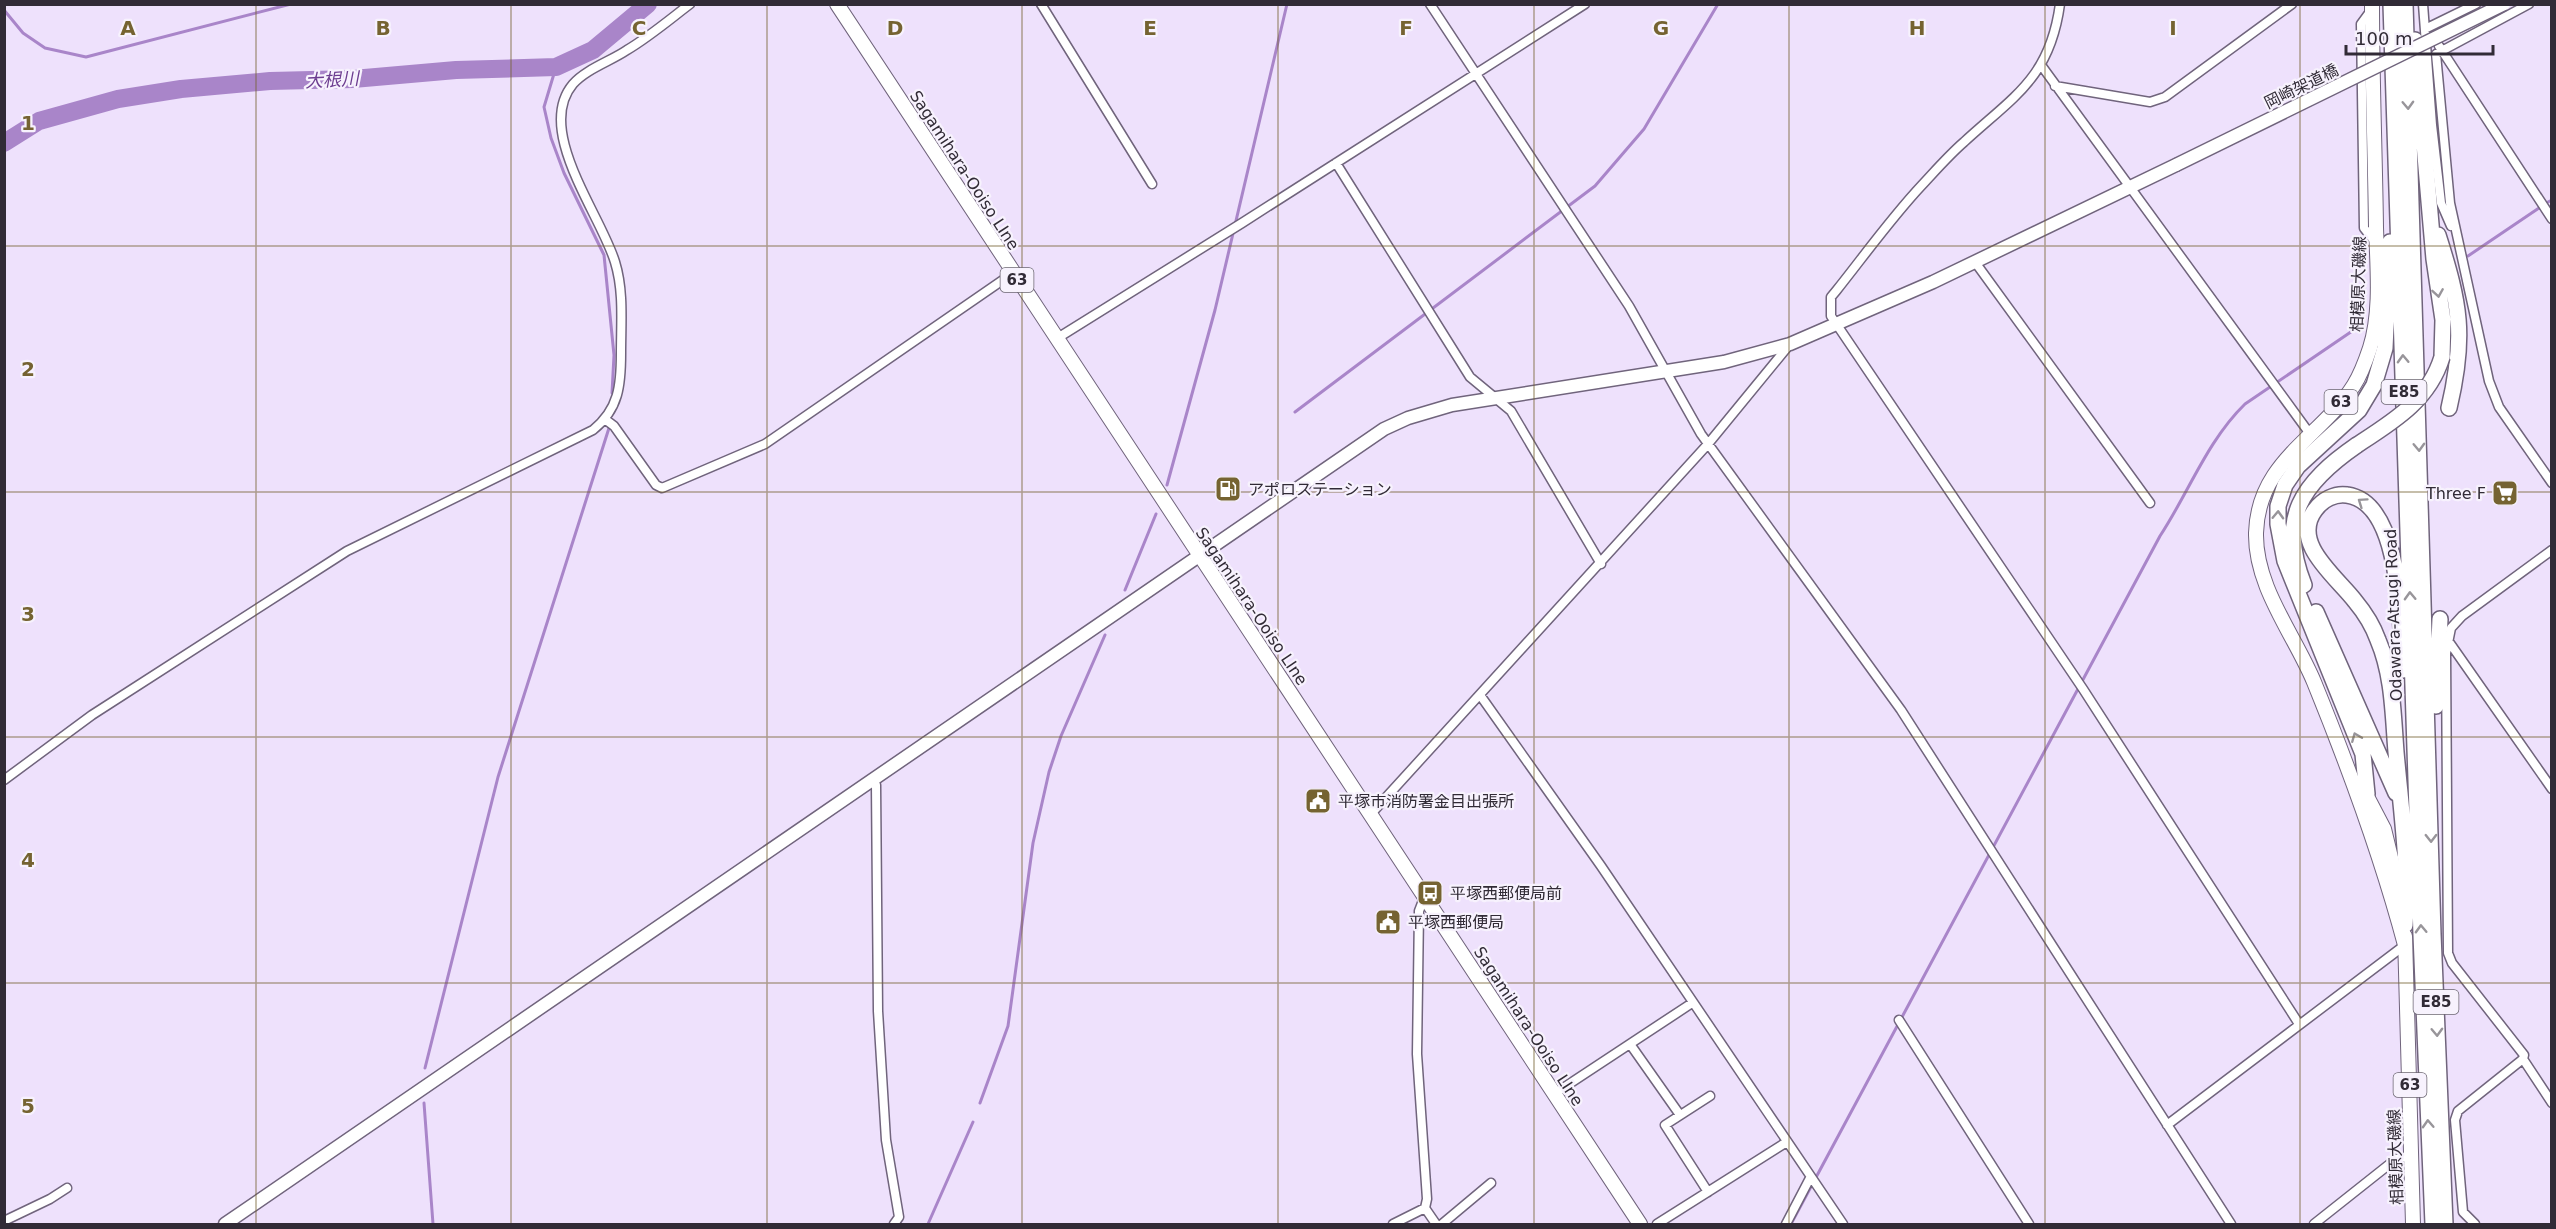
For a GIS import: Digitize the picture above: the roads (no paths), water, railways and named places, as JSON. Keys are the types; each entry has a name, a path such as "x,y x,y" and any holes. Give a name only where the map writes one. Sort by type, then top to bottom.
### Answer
{"highway":[{"name":"Odawara-Atsugi Road","path":"2391,4 2423,780 2433,1224"},
{"name":"Odawara-Atsugi Road","path":"2405,4 2423,576 2423,780 2434,956 2445,1224"},
{"path":"2402,816 2396,793 2301,577 2292,537 2300,500 2315,478 2419,400 2438,374 2442,357 2443,320 2430,210 2411,4"},
{"path":"2367,794 2363,754 2285,561 2278,524 2278,506 2285,485 2298,466 2359,410 2374,386 2379,371 2385,348 2388,312 2394,92"},
{"path":"2430,210 2454,286 2458,314 2460,347 2449,408"},
{"path":"2405,925 2407,880 2389,679 2384,656 2370,621 2325,567 2314,552 2309,540 2308,526 2311,515 2330,497 2343,494 2356,497 2364,502 2382,524 2390,545 2408,719 2423,780"},
{"path":"2423,780 2440,619"}],"main road":[{"name":"Sagamihara-Ooiso LIne","path":"837,4 1198,556 1640,1224"},
{"name":"相模原大磯線","path":"2372,7 2376,303 2371,346 2355,384 2344,399 2288,456 2266,489 2256,532 2258,555 2270,592 2312,678 2346,760 2390,887 2405,945"},
{"name":"相模原大磯線","path":"2346,760 2367,794 2384,829 2399,884 2405,925 2413,1224"},
{"name":"63","path":"2367,794 2367,807 2385,859 2390,887"}],"street":[{"path":"4,780 92,715 347,550 575,438 606,420 614,407 618,393 621,361 621,286 607,237 572,169 564,145 562,129 564,101 573,84 636,45 690,4"},
{"path":"1041,4 1152,184"},
{"path":"1430,4 1629,306 1708,444 1901,710 2231,1224"},
{"path":"1056,339 1585,4"},
{"path":"2060,4 2054,36 2041,64 2025,88 1962,144 1920,187 1836,291 1832,297 1831,316 2083,689 2299,1024"},
{"path":"2055,86 2150,102 2165,97 2292,4"},
{"path":"2423,4 2432,125 2441,203 2462,253"},
{"path":"2426,29 2476,4"},
{"name":"岡崎架道橋","path":"225,1224 1384,429 1408,418 1452,405 1724,362 1790,344 1836,326 1975,262 2504,4"},
{"path":"2529,4 2436,54 2450,203 2489,381 2499,407 2552,483"},
{"path":"2426,29 2552,219"},
{"path":"2041,64 2310,434"},
{"path":"1336,163 1470,377 1511,411 1601,564"},
{"path":"1975,262 2150,503"},
{"path":"606,420 614,426 656,485 663,488 765,444 1013,273"},
{"path":"1370,815 1601,564 1708,444 1790,344"},
{"path":"2552,550 2462,616 2451,628 2447,639 2448,953 2452,963 2524,1055 2523,1059 2552,1103"},
{"path":"2447,639 2552,789"},
{"path":"1480,695 1601,866 1785,1143 1843,1224"},
{"path":"872,779 876,785 878,1011 886,1140 899,1217 894,1224"},
{"path":"1424,898 1419,911 1417,1054 1427,1199 1425,1208 1436,1224"},
{"path":"2166,1125 2405,945"},
{"path":"1554,1094 1692,1003"},
{"path":"1900,1023 2030,1224"},
{"path":"1630,1044 1680,1115"},
{"path":"2475,1224 2463,1212 2455,1119 2458,1111 2523,1059"},
{"path":"1708,1192 1665,1125 1710,1096"},
{"path":"1657,1224 1785,1143"},
{"path":"2314,1224 2396,1160 2410,1156"},
{"path":"1786,1224 1810,1178"},
{"path":"1442,1224 1491,1183"},
{"path":"4,1221 50,1199 67,1188"},
{"path":"1393,1224 1425,1208"}],"waterway":[{"path":"4,10 23,33 45,48 86,57 291,4"},
{"name":"大根川","path":"4,143 39,121 118,99 181,89 270,81 353,79 456,70 556,67 593,50 648,4"},
{"path":"1167,485 1215,310 1287,4"},
{"path":"1295,412 1595,186 1644,129 1718,4"},
{"path":"556,67 544,107 551,138 564,173 604,255 614,355 612,393"},
{"path":"2548,202 2552,200"},
{"path":"2468,256 2539,208"},
{"path":"1791,1224 2160,536 2209,450 2245,404 2364,323"},
{"path":"425,1068 498,777 609,428"},
{"path":"1125,590 1156,514"},
{"path":"980,1103 1008,1026 1033,843 1049,772 1061,736 1105,635"},
{"path":"424,1103 433,1224"},
{"path":"928,1224 973,1122"}],"place":[{"name":"アポロステーション","path":"1228,489"},
{"name":"Three F","path":"2505,493"},
{"name":"平塚市消防署金目出張所","path":"1318,801"},
{"name":"平塚西郵便局前","path":"1430,893"},
{"name":"平塚西郵便局","path":"1388,922"}]}
